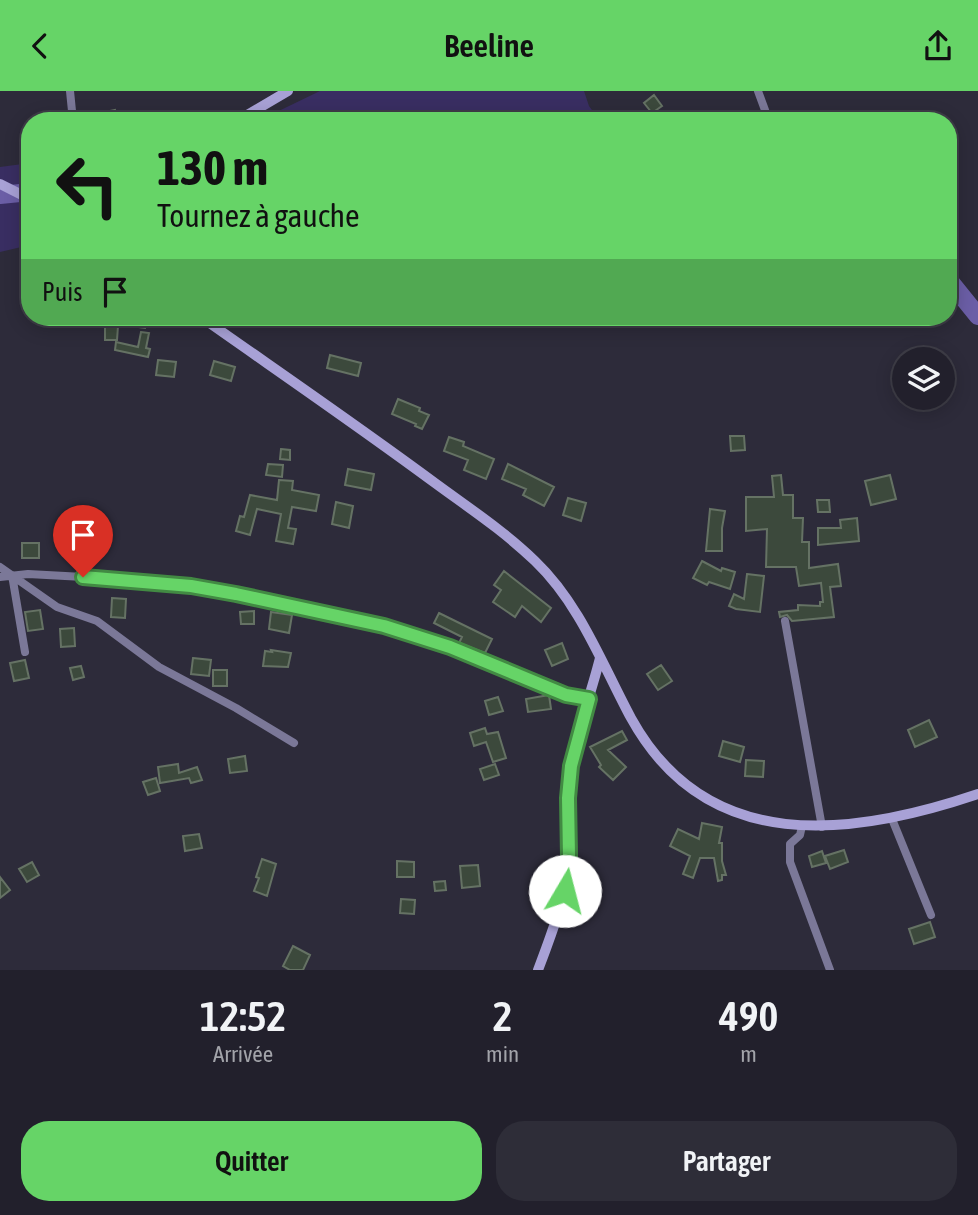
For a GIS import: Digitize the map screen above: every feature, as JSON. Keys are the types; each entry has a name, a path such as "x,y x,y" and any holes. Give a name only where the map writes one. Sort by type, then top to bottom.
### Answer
{"main road":[{"path":"252,112 288,91"},
{"path":"0,184 21,194"},
{"path":"214,326 516,542 564,594 579,617 647,744 677,778 719,806 743,815 802,826 845,826 892,819 978,794"},
{"path":"538,970 565,891 569,856 570,773 600,658"}],"street":[{"path":"71,91 72,112"},
{"path":"758,91 766,112"},
{"path":"0,567 57,607 97,621 159,667 294,743"},
{"path":"12,575 25,652"},
{"path":"0,577 12,575 168,583 257,598 384,626 428,639 566,695 589,699"},
{"path":"785,621 822,827"},
{"path":"892,819 931,915"},
{"path":"802,826 802,832 790,844 790,862 830,970"}],"shaded area":[{"path":"320,91 584,91 593,112 277,112"},
{"path":"21,164 21,247 0,252 0,167"}],"building":[{"path":"654,95 662,106 651,112 644,103"},
{"path":"105,326 118,326 117,340 105,340"},
{"path":"141,332 149,333 146,348 150,349 148,357 115,350 116,342 138,347"},
{"path":"330,355 361,363 358,376 327,368"},
{"path":"158,360 176,362 174,377 156,375"},
{"path":"214,361 235,367 231,381 210,375"},
{"path":"398,399 429,415 422,429 392,414"},
{"path":"730,436 744,436 745,450 731,451"},
{"path":"449,437 494,459 486,479 464,470 468,460 444,451"},
{"path":"281,449 290,450 290,460 280,459"},
{"path":"268,464 283,465 282,477 266,475"},
{"path":"508,464 554,487 544,506 523,495 526,489 502,479"},
{"path":"348,469 374,474 371,490 345,485"},
{"path":"781,475 783,495 793,495 793,518 803,518 802,542 809,542 809,568 838,564 841,586 830,587 834,617 792,621 787,615 780,617 779,612 798,610 798,605 820,606 820,602 823,602 821,583 799,586 796,567 766,567 767,529 746,531 746,497 774,497 772,476"},
{"path":"890,475 896,499 871,505 865,481"},
{"path":"279,480 293,481 292,490 319,495 316,511 292,507 288,528 296,529 293,544 276,541 281,514 257,509 250,535 236,531 240,516 244,517 250,495 277,500"},
{"path":"568,498 586,503 581,521 563,515"},
{"path":"817,500 829,500 830,512 818,512"},
{"path":"336,502 353,506 349,528 332,524"},
{"path":"710,509 725,511 722,551 706,551"},
{"path":"857,518 859,541 818,545 818,528 841,528 840,520"},
{"path":"22,543 39,543 39,558 22,558"},
{"path":"702,561 721,571 722,568 735,572 730,589 709,582 707,585 693,578"},
{"path":"504,571 551,608 541,622 522,606 515,617 493,602 501,590 494,585"},
{"path":"747,574 764,576 760,612 729,606 734,594 744,599"},
{"path":"112,598 126,599 125,618 111,617"},
{"path":"40,610 43,629 28,631 25,612"},
{"path":"254,611 254,624 241,624 240,612"},
{"path":"271,612 292,615 289,633 269,629"},
{"path":"439,613 492,639 485,653 459,643 462,637 434,623"},
{"path":"74,628 75,646 61,647 60,629"},
{"path":"562,643 568,659 552,666 545,650"},
{"path":"271,650 291,653 288,667 263,666 265,651 272,652"},
{"path":"193,658 211,660 209,676 191,674"},
{"path":"25,660 29,678 14,681 10,663"},
{"path":"661,665 672,681 658,690 647,674"},
{"path":"81,666 84,677 73,680 70,668"},
{"path":"213,670 227,670 227,686 213,686"},
{"path":"549,695 551,709 528,712 526,699"},
{"path":"498,697 503,711 489,715 485,701"},
{"path":"929,720 937,737 915,747 908,730"},
{"path":"485,728 487,734 498,732 506,758 493,762 486,742 474,746 470,733"},
{"path":"622,731 627,740 608,750 626,767 613,780 599,767 601,765 590,747"},
{"path":"723,741 744,747 740,762 719,756"},
{"path":"245,756 247,771 230,773 228,759"},
{"path":"746,760 764,761 763,777 745,776"},
{"path":"178,764 179,773 197,767 202,780 191,783 189,778 160,783 158,767"},
{"path":"495,764 499,775 484,780 480,769"},
{"path":"156,778 160,791 148,795 143,782"},
{"path":"702,823 722,827 719,843 722,843 722,861 726,875 722,875 722,880 718,881 714,858 700,858 693,878 683,874 690,856 670,846 678,829 699,839"},
{"path":"199,834 202,848 185,851 183,836"},
{"path":"844,850 848,862 830,869 825,856"},
{"path":"822,851 826,863 812,867 809,856"},
{"path":"262,859 276,864 267,896 254,891"},
{"path":"397,861 414,862 414,877 397,877"},
{"path":"32,862 39,875 27,882 19,869"},
{"path":"478,865 480,886 462,888 460,866"},
{"path":"0,877 10,890 0,898"},
{"path":"445,881 446,890 435,891 434,882"},
{"path":"401,899 415,900 414,914 400,913"},
{"path":"930,922 935,937 914,944 909,929"},
{"path":"293,946 310,955 303,970 290,970 283,966"}],"waterway":[{"path":"0,195 21,193"},
{"path":"957,290 978,316"}],"route":[{"path":"83,577 191,586 384,626 495,664 566,695 589,699 571,766 568,798 569,856 565,891"}]}
